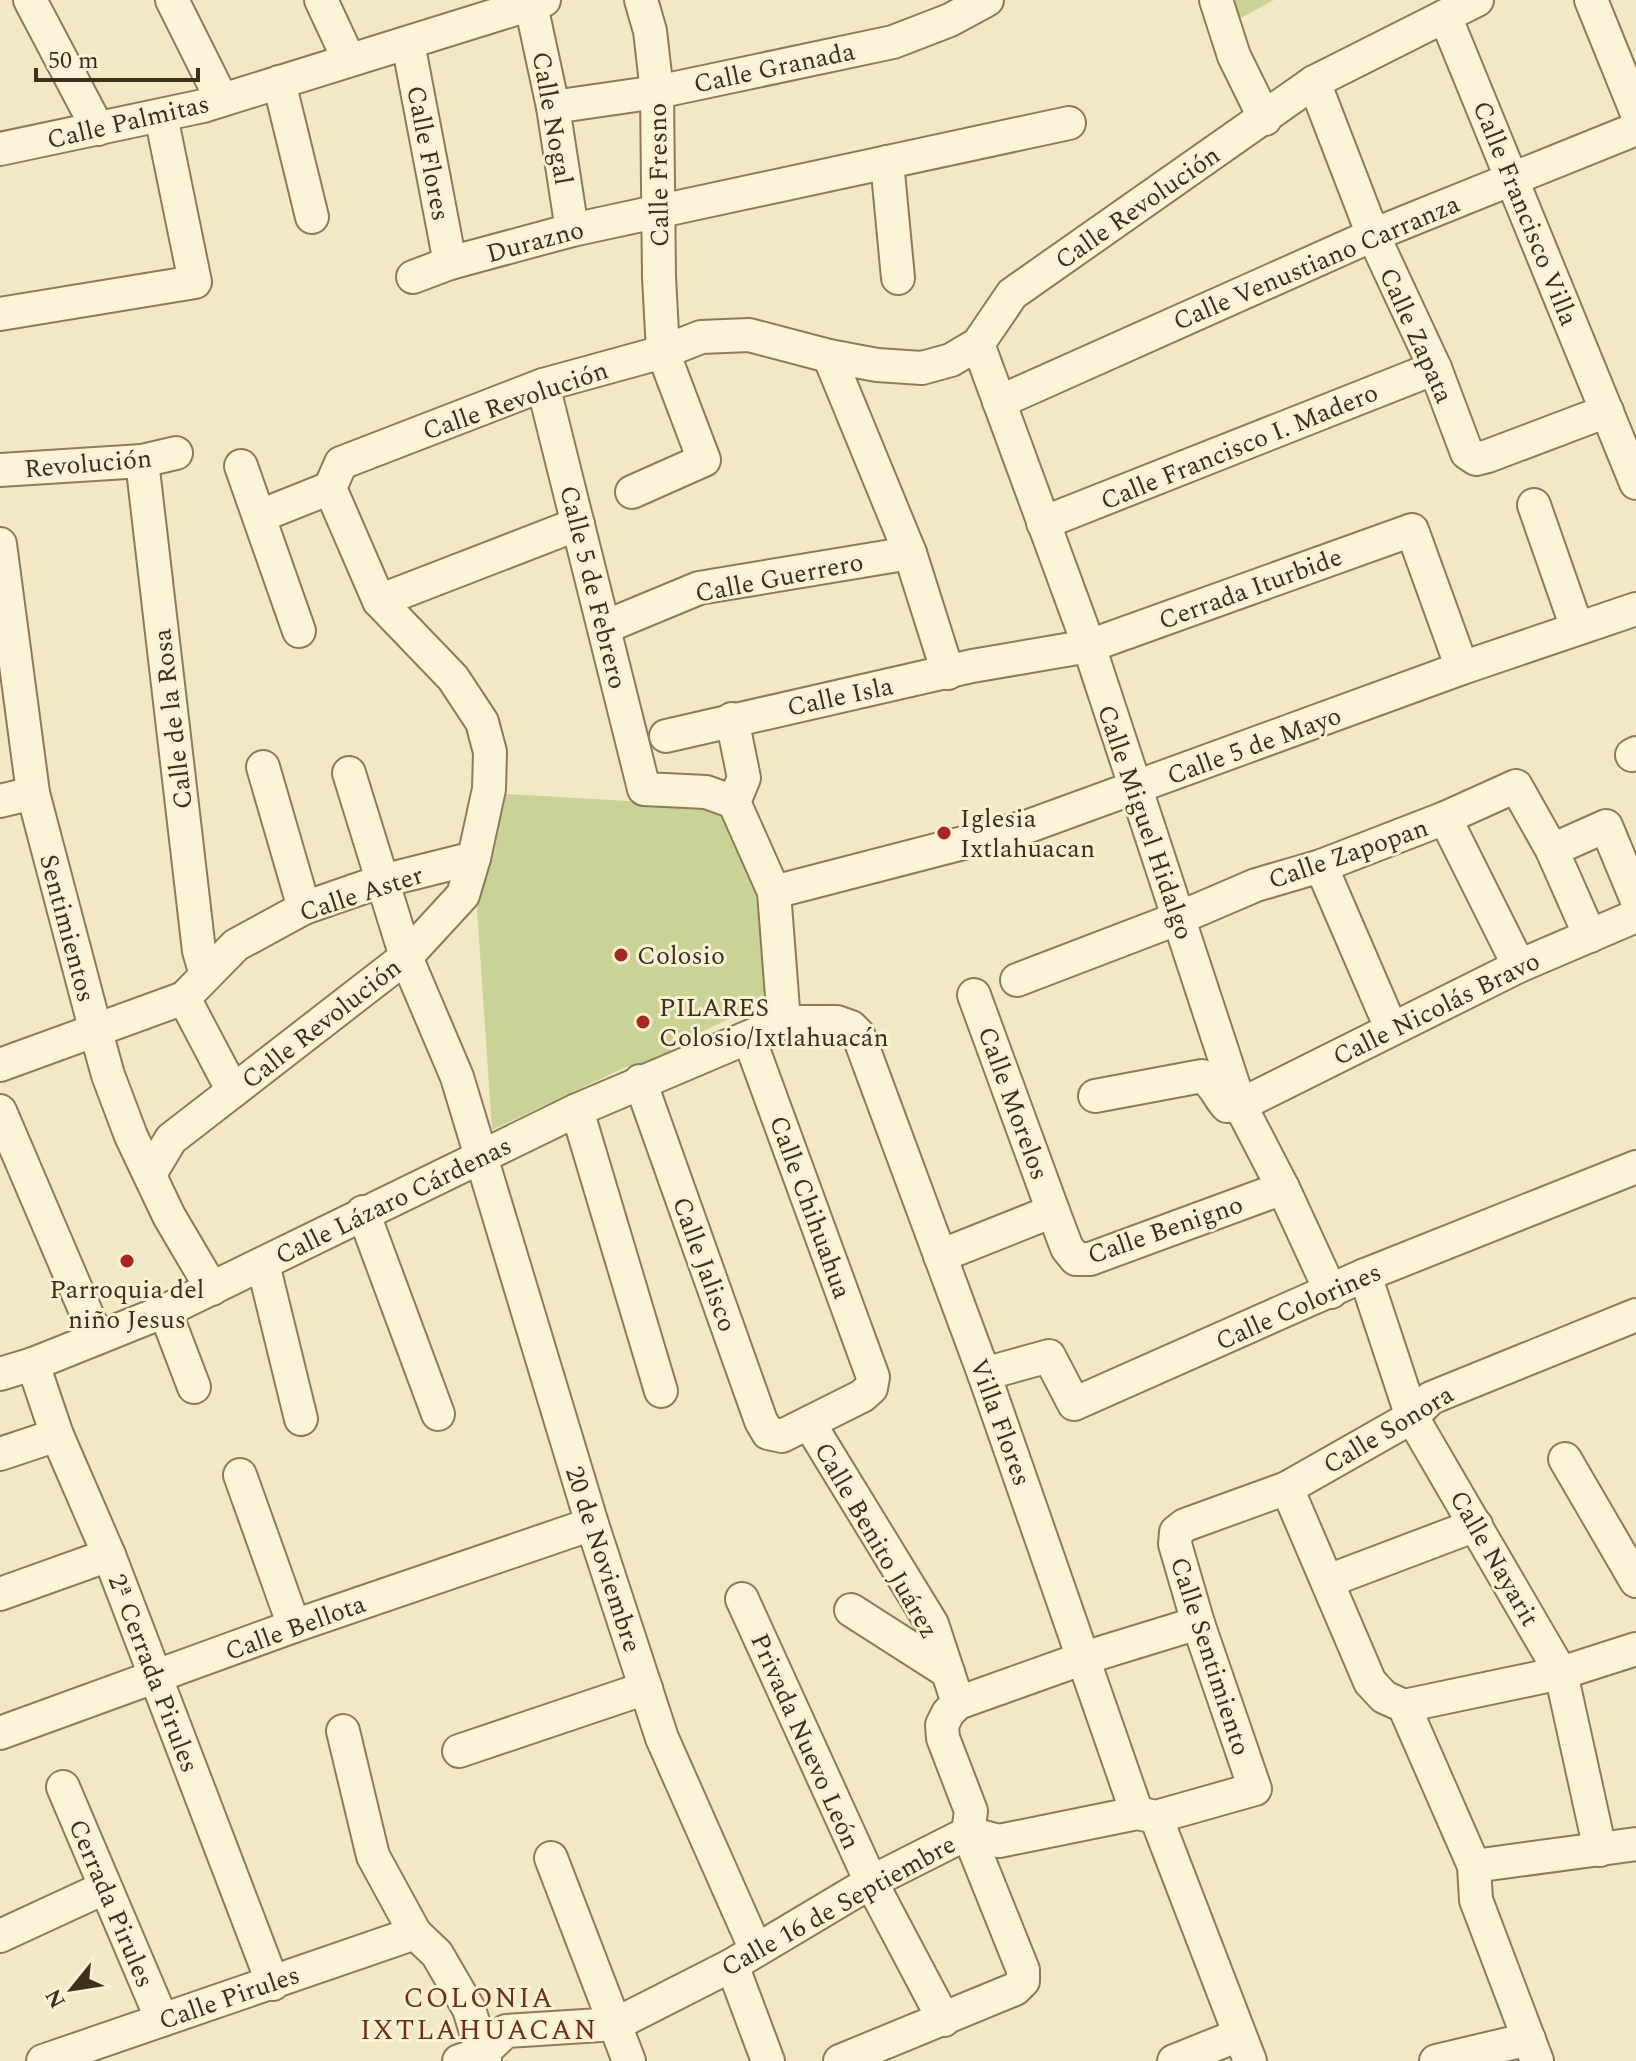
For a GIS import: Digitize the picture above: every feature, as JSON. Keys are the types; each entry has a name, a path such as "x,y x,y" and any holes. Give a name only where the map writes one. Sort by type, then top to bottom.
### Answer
{"street":[{"path":"30,0 98,129"},
{"path":"172,0 222,100"},
{"path":"321,0 349,60"},
{"name":"Calle Fresno","path":"632,492 704,460 663,352 657,92 650,31 641,0"},
{"name":"Calle Granada","path":"553,107 657,92 893,42 950,20 987,0"},
{"path":"1216,0 1234,56 1265,119"},
{"name":"Calle Revolución","path":"150,1174 171,1139 406,957 463,895 474,858 489,789 490,752 482,722 453,678 379,601 330,488 341,463 543,385 663,352 701,337 749,335 877,365 922,368 951,360 978,344 1012,294 1314,82 1477,0"},
{"path":"1591,0 1636,111"},
{"name":"Calle Palmitas","path":"0,149 161,116 222,100 408,43 470,11 538,3"},
{"name":"Calle Nogal","path":"538,3 572,230"},
{"name":"Calle Francisco Villa","path":"1445,16 1636,483"},
{"name":"Calle Flores","path":"408,43 450,263"},
{"path":"279,82 312,217"},
{"name":"Calle Zapata","path":"1314,82 1373,235 1435,368 1467,453 1476,459 1488,456 1607,411"},
{"path":"0,314 195,282 161,116"},
{"name":"Durazno","path":"413,277 450,263 572,230 1069,123"},
{"name":"Calle Venustiano Carranza","path":"999,402 1373,235 1636,129"},
{"path":"887,162 898,278"},
{"name":"Calle Miguel Hidalgo","path":"978,344 1089,646 1240,1105 1331,1292"},
{"path":"829,356 910,553 948,673"},
{"name":"Calle Francisco I. Madero","path":"1043,523 1435,368"},
{"name":"Calle 5 de Febrero","path":"543,385 644,789 706,792 734,802"},
{"name":"Revolución","path":"0,470 142,461 176,453"},
{"name":"Calle de la Rosa","path":"142,461 199,951 195,986 233,1091"},
{"path":"241,466 299,631"},
{"path":"260,516 330,488"},
{"path":"1534,505 1577,628"},
{"path":"379,601 578,524"},
{"name":"Cerrada Iturbide","path":"948,673 1089,646 1412,530 1462,668"},
{"name":"Sentimientos","path":"0,544 33,793 108,1075 131,1136 169,1216 212,1289"},
{"name":"Calle Guerrero","path":"605,627 699,588 910,553"},
{"name":"Calle 5 de Mayo","path":"774,892 1029,826 1462,668 1636,609"},
{"name":"Calle Isla","path":"666,736 948,673"},
{"path":"732,719 744,778 734,802 774,892 784,1022"},
{"path":"263,767 304,908"},
{"name":"20 de Noviembre","path":"349,773 406,957 457,1077 592,1524 662,1738 744,1957 768,2061"},
{"name":"Calle Zapopan","path":"1179,918 1256,885 1321,866 1445,818 1516,786 1552,850"},
{"path":"0,801 33,793"},
{"path":"1445,818 1519,966"},
{"path":"1590,936 1552,850 1606,826 1636,898"},
{"name":"Calle Aster","path":"0,1065 195,986 236,945 304,908 382,881 474,858"},
{"path":"1321,866 1391,1028"},
{"name":"Calle Nicolás Bravo","path":"1240,1105 1519,966 1636,916"},
{"path":"1017,980 1179,918"},
{"name":"Calle Morelos","path":"974,995 1053,1211"},
{"name":"Villa Flores","path":"784,1022 837,1022 851,1027 858,1034 984,1374 1084,1658 1146,1815"},
{"name":"Calle Lázaro Cárdenas","path":"0,1374 33,1364 165,1311 577,1110 784,1022"},
{"name":"Calle Chihuahua","path":"749,1038 873,1377 871,1388 862,1396 796,1430"},
{"path":"1095,1096 1202,1076 1214,1083 1220,1099 1227,1106 1240,1105"},
{"name":"Calle Jalisco","path":"640,1081 761,1421 768,1433 796,1430"},
{"path":"577,1110 661,1391"},
{"path":"0,1111 97,1338"},
{"name":"Calle Colorines","path":"984,1374 1049,1356 1074,1404 1365,1275 1636,1167"},
{"name":"Calle Benigno","path":"1053,1211 1067,1248 1076,1259 1090,1259 1283,1188"},
{"path":"940,1256 1053,1211"},
{"path":"363,1212 438,1414"},
{"path":"263,1264 301,1419"},
{"name":"Calle Nayarit","path":"1365,1275 1412,1417 1561,1673 1600,1850"},
{"path":"165,1311 194,1387"},
{"name":"Calle Sonora","path":"1185,1525 1287,1488 1412,1417 1431,1398 1636,1315"},
{"name":"2ª Cerrada Pirules","path":"33,1364 57,1435 109,1555 273,1984"},
{"name":"Calle Benito Juárez","path":"796,1430 932,1624 958,1703"},
{"path":"0,1454 57,1435"},
{"path":"1565,1459 1636,1581"},
{"path":"240,1475 294,1626"},
{"path":"1287,1488 1370,1682 1384,1697 1404,1706 1561,1673 1636,1649"},
{"name":"Calle Bellota","path":"0,1733 294,1626 592,1524"},
{"name":"Calle Sentimiento","path":"1185,1525 1176,1532 1175,1544 1198,1623 1255,1789"},
{"path":"1328,1581 1476,1525"},
{"path":"0,1594 109,1555"},
{"name":"Privada Nuevo León","path":"742,1599 871,1882 944,2020"},
{"path":"851,1610 948,1672"},
{"path":"840,2061 1015,1989 1023,1981 1023,1970 968,1833 971,1811 943,1738 942,1725 948,1713 958,1703 1084,1658 1198,1623"},
{"path":"459,1751 646,1688"},
{"path":"1404,1706 1474,1866 1476,1900 1533,2050 1436,2061"},
{"path":"343,1731 373,1856 415,1933 437,1954 469,2009 475,2058"},
{"name":"Cerrada Pirules","path":"63,1787 162,2020"},
{"name":"Calle 16 de Septiembre","path":"475,2058 506,2031 616,2024 744,1957 871,1882 968,1833 999,1841 1146,1815 1255,1789"},
{"path":"1146,1815 1245,2048 1182,2059"},
{"path":"1474,1866 1636,1844"},
{"path":"551,1858 629,2061"},
{"path":"0,1936 104,1888"},
{"name":"Calle Pirules","path":"43,2061 77,2055 162,2020 415,1933"}],"green space":[{"path":"1221,0 1274,0 1231,23"},
{"name":"Colosio","path":"506,794 697,805 727,820 755,887 767,1001 669,1047 678,1063 633,1083 628,1066 492,1130 477,908"}],"place":[{"name":"Iglesia Ixtlahuacan","path":"944,833"},
{"name":"Colosio","path":"621,955"},
{"name":"PILARES Colosio/Ixtlahuacán","path":"643,1022"},
{"name":"Parroquia del niño Jesus","path":"127,1261"}],"district":[{"name":"COLONIA IXTLAHUACAN","path":"479,2013"}]}
